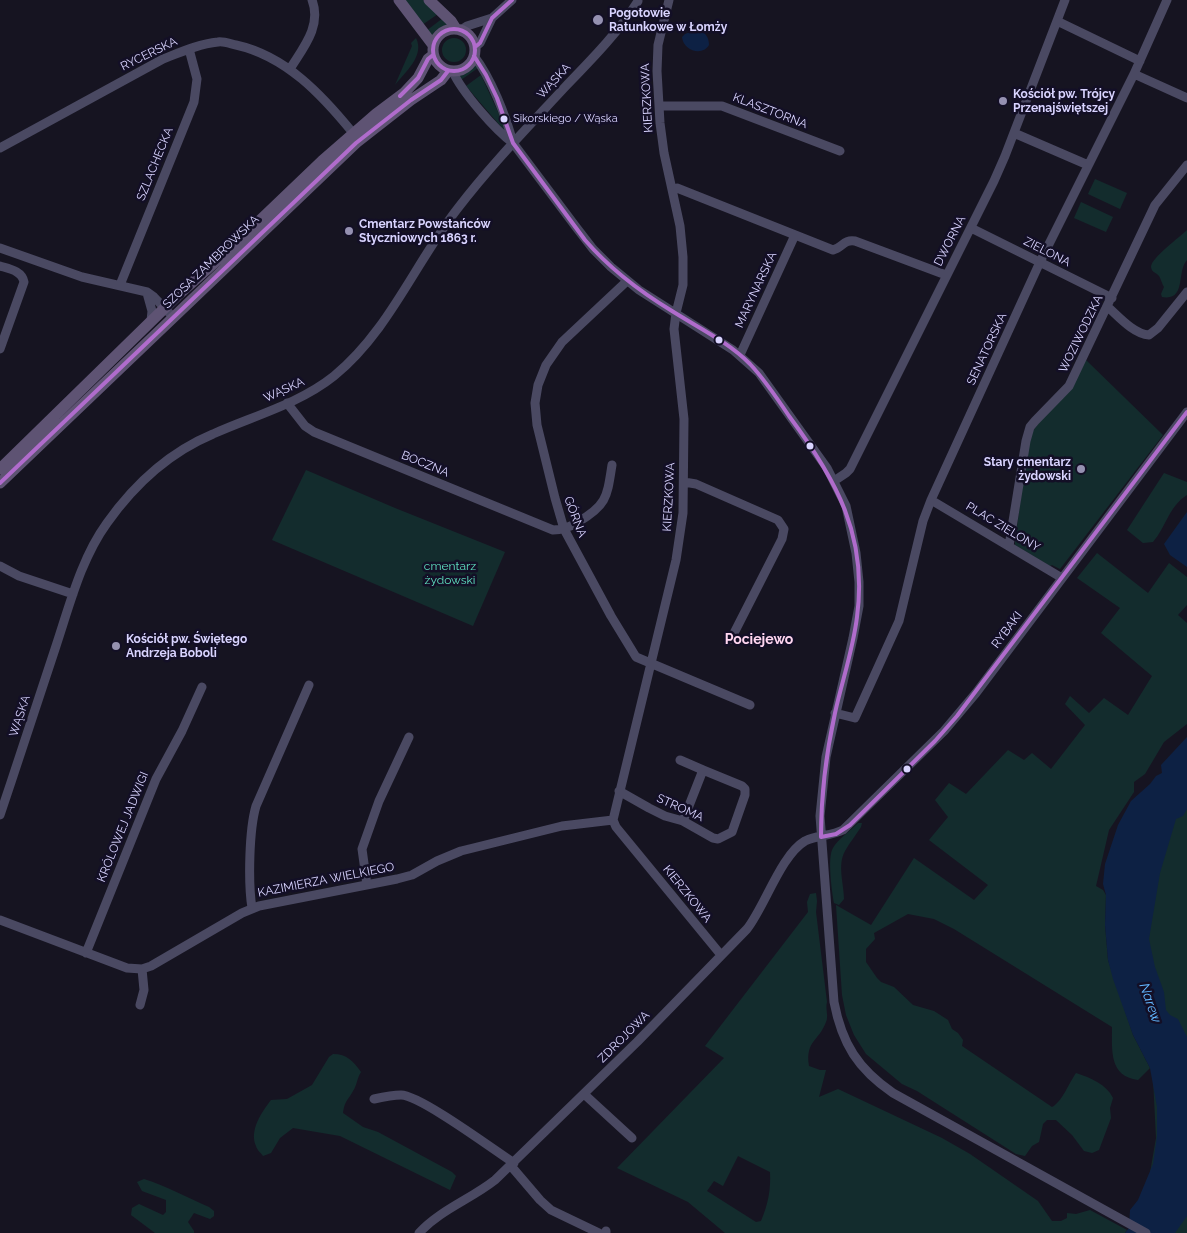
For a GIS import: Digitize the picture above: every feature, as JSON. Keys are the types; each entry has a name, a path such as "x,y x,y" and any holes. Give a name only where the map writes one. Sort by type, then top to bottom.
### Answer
{"main road":[{"path":"399,0 440,67 450,76 466,67 477,52 470,36 429,0"},
{"path":"430,50 441,33 458,26"},
{"name":"SZOSA ZAMBROWSKA","path":"0,482 108,371 151,321 353,133 404,93 418,78 430,50"},
{"name":"SZOSA ZAMBROWSKA","path":"0,469 108,371 172,317 356,143 381,122 427,89 450,76"},
{"path":"418,78 424,82 427,89"}],"street":[{"path":"290,69 310,36 316,18 312,0"},
{"path":"512,0 492,18 477,52 508,123 513,143"},
{"name":"KIERZKOWA","path":"669,0 657,53 658,106 664,153 680,226 684,265 683,285 676,313 675,347 684,419 683,513 680,536 612,820 721,955"},
{"name":"DWORNA","path":"834,481 850,468 1002,164 1065,0"},
{"name":"SENATORSKA","path":"835,713 855,718 899,621 923,521 931,500 1040,262 1134,74 1166,0"},
{"name":"WĄSKA","path":"0,815 84,562 106,525 137,487 160,466 180,452 202,439 287,404 326,383 351,361 394,308 454,214 513,143 598,52 638,1"},
{"path":"458,26 492,18"},
{"path":"1056,21 1140,61"},
{"name":"RYCERSKA","path":"0,148 163,60 189,49 219,42 248,48 282,63 302,78 353,133"},
{"name":"SZLACHECKA","path":"120,286 194,102 197,79 189,49"},
{"path":"1134,74 1187,98"},
{"path":"450,76 502,135 513,143 593,249 627,282 740,355 764,379 802,431 834,481 846,506 852,528 857,561 859,606 854,638 835,713 824,769 821,800 821,837 834,1002 842,1035 854,1057 871,1076 903,1099 1146,1233"},
{"name":"KLASZTORNA","path":"658,106 722,106 840,151"},
{"path":"1014,132 1088,165"},
{"name":"WOZIWODZKA","path":"1009,546 1029,431 1035,421 1067,389 1158,201 1187,165"},
{"path":"672,189 677,188 833,250 845,242 855,241 946,275"},
{"name":"ZIELONA","path":"971,228 1112,298"},
{"name":"MARYNARSKA","path":"740,355 795,235"},
{"path":"0,248 82,278 151,295 177,296"},
{"path":"0,266 18,272 22,275 24,282 0,348"},
{"name":"GÓRNA","path":"627,282 562,342 546,365 538,385 536,403 537,425 564,529 632,652 639,659 750,705"},
{"path":"1108,307 1136,330 1149,335 1158,328 1187,292"},
{"path":"151,295 172,317"},
{"path":"151,295 151,321"},
{"name":"BOCZNA","path":"287,404 305,426 314,432 548,528 564,529"},
{"name":"RYBAKI","path":"821,837 836,834 850,825 944,731 976,693 1187,412"},
{"path":"564,529 600,507 607,493 612,465"},
{"path":"684,482 696,484 778,520 784,528 782,540 731,639"},
{"name":"PLAC ZIELONY","path":"931,500 1062,578"},
{"path":"0,566 18,576 73,594"},
{"path":"252,908 250,889 252,819 309,686"},
{"name":"KRÓLOWEJ JADWIGI","path":"86,953 156,779 182,731 202,687"},
{"path":"367,885 362,849 379,801 408,736"},
{"path":"680,760 703,770 683,821"},
{"name":"STROMA","path":"619,792 657,812 683,821 716,838 721,838 732,832 745,795 744,789 742,786 703,770"},
{"name":"KAZIMIERZA WIELKIEGO","path":"142,968 156,963 252,908 412,875 437,861 461,851 562,826 612,820"},
{"name":"ZDROJOWA","path":"419,1233 438,1216 488,1186 512,1165 637,1042 751,924 793,852 805,841 821,837"},
{"path":"0,920 127,968 142,968 144,990 140,1005"},
{"path":"584,1094 632,1138"},
{"path":"374,1098 401,1095 414,1099 439,1113 512,1165 540,1200 551,1210 604,1232"}],"green space":[{"path":"404,0 423,0 438,14 422,25"},
{"path":"443,18 452,27 440,31 432,41 426,31"},
{"path":"416,38 418,51 416,57 395,85 412,46 411,43"},
{"path":"454,38 463,41 466,50 463,59 454,62 445,59 442,50 445,41"},
{"path":"475,60 478,68 461,80 456,73 467,69"},
{"path":"481,75 509,136 466,86"},
{"path":"1095,179 1127,193 1120,209 1088,194"},
{"path":"1081,202 1113,217 1106,232 1074,218"},
{"path":"1187,230 1187,260 1182,271 1178,290 1175,295 1162,297 1161,294 1164,287 1159,276 1151,267 1152,263"},
{"name":"Stary cmentarz żydowski","path":"1086,360 1163,435 1060,569 1052,565 1050,566 1015,545 1015,541 1029,438"},
{"name":"cmentarz żydowski","path":"306,470 505,552 473,626 272,540"},
{"path":"1164,473 1187,482 1187,495 1176,505 1153,542 1143,543 1127,530"},
{"path":"1097,553 1148,593 1169,563 1187,577 1187,605 1178,615 1187,623 1187,724 1164,742 1145,774 1134,782 1134,792 1109,830 1096,886 1103,890 1106,895 1105,925 1108,960 1133,1035 1150,1068 1138,1080 1129,1078 1117,1068 1114,1061 1112,1027 954,929 934,919 908,914 874,933 875,939 866,949 866,962 881,982 894,987 913,1005 934,1011 948,1020 952,1029 963,1040 962,1046 1052,1107 1062,1097 1076,1073 1097,1082 1110,1093 1113,1098 1110,1108 1111,1118 1099,1150 1092,1153 1084,1151 1072,1135 1056,1120 1047,1120 1043,1124 1039,1142 1032,1146 1025,1156 1016,1154 917,1091 902,1084 866,1054 854,1035 846,1015 842,995 836,905 871,925 914,858 974,900 988,885 929,840 948,817 935,800 949,783 966,794 1008,750 1024,760 1032,753 1051,769 1085,725 1065,704 1070,696 1089,713 1104,698 1128,715 1152,676 1101,633 1120,608 1077,578"},
{"path":"1187,756 1187,1233 1129,1233 1144,1208 1156,1138 1152,1059 1130,860"},
{"path":"858,823 862,823 861,827 847,848 841,862 844,899 839,905 834,903 833,898 830,866 831,852 838,842"},
{"path":"816,893 816,912 827,1002 827,1020 811,1046 808,1058 809,1066 826,1070 819,1097 838,1089 942,1138 970,1154 1038,1201 1052,1221 1061,1221 1067,1218 1067,1213 1076,1214 1090,1210 1127,1230 1125,1233 725,1233 688,1202 617,1168 724,1058 705,1046 808,912 807,902 810,894","holes":["738,1156 770,1172 766,1209 761,1221 756,1222 707,1191 714,1181 723,1186"]},
{"path":"333,1054 342,1055 349,1059 361,1072 354,1089 345,1103 343,1113 363,1127 378,1132 452,1172 456,1176 450,1190 340,1136 293,1128 280,1138 271,1153 263,1156 254,1140 254,1134 257,1122 264,1110 271,1100 287,1099 312,1085 329,1057"},
{"path":"144,1179 209,1207 214,1211 214,1216 210,1219 194,1213 188,1222 194,1233 155,1233 131,1215 132,1208 139,1204 163,1215 166,1212 166,1200 142,1191 137,1182"}],"water":[{"path":"698,29 706,35 709,45 702,51 689,48 683,42 682,37"},
{"path":"1187,512 1187,567 1170,555 1164,544"},
{"name":"Narew","path":"1187,737 1187,809 1183,816 1176,819 1160,873 1149,939 1155,967 1164,992 1166,1010 1170,1015 1178,1019 1187,1037 1187,1216 1175,1233 1125,1233 1129,1228 1130,1210 1138,1200 1153,1164 1157,1136 1157,1107 1150,1068 1133,1035 1108,960 1105,925 1106,895 1103,884 1105,864 1118,825 1131,801 1156,776 1162,773 1161,765"}],"transit line":[{"path":"475,47 480,43 492,18 512,0"},
{"path":"458,29 466,32 472,38 475,50 472,62 466,68 450,71 442,68 436,62 433,46 436,38 442,32 458,29"},
{"path":"400,96 418,78 428,59 433,55"},
{"path":"474,56 497,98 513,143 585,240 604,261 637,287 723,342 750,364 771,389 806,439 834,486 845,510 853,534 858,560 857,617 829,744 823,790 821,837 836,834 850,825 935,741 957,716 1187,412"},
{"path":"0,483 356,143 411,100 441,80 448,71"}],"place":[{"name":"Pogotowie Ratunkowe w Łomży","path":"598,20"},
{"name":"Kościół pw. Trójcy Przenajświętszej","path":"1003,101"},
{"name":"Sikorskiego / Wąska","path":"504,119"},
{"name":"Cmentarz Powstańców Styczniowych 1863 r.","path":"349,231"},
{"name":"Stary cmentarz żydowski","path":"1081,469"},
{"name":"Kościół pw. Świętego Andrzeja Boboli","path":"116,646"}],"district":[{"name":"Pociejewo","path":"759,640"}]}
